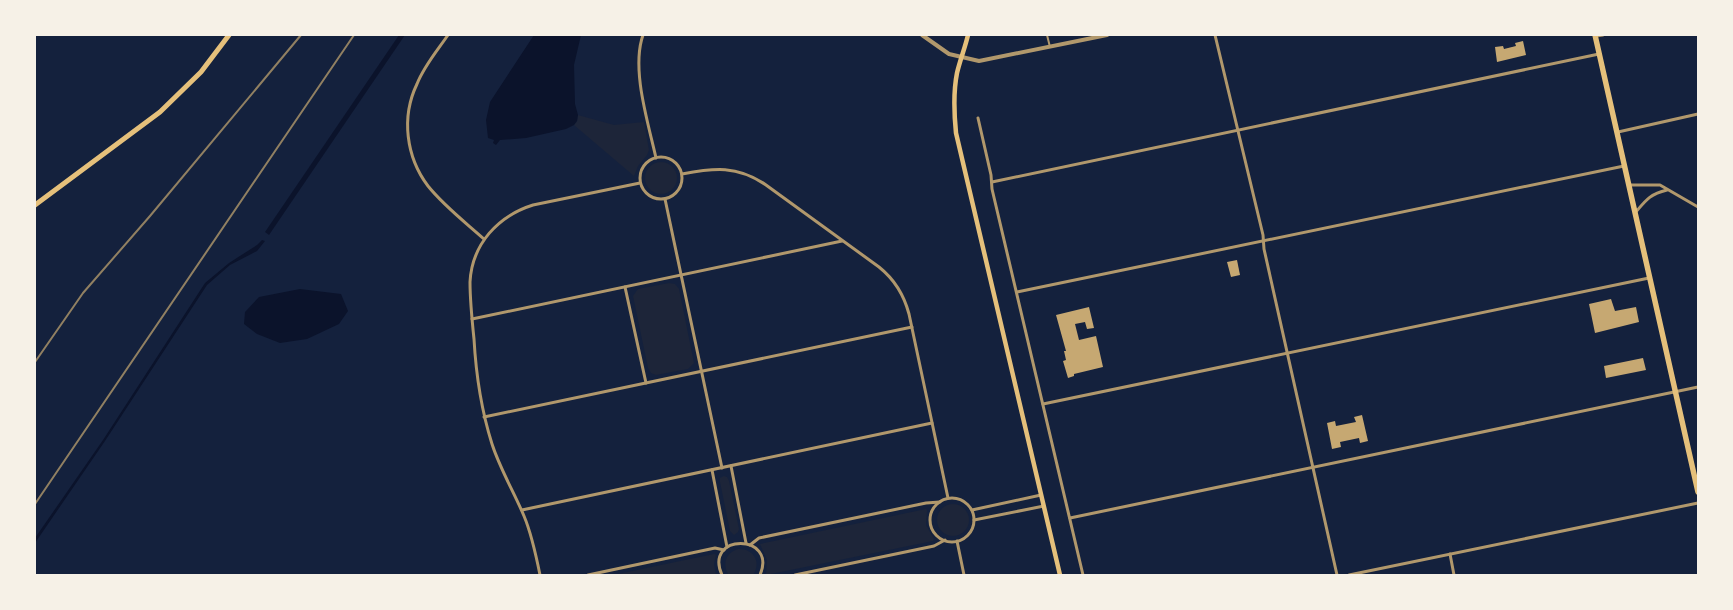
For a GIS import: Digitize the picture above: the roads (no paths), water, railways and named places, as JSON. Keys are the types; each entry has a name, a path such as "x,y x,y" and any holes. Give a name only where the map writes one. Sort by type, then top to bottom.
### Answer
{"highway":[{"path":"1595,36 1698,492"}],"main road":[{"path":"35,206 160,112 201,72 229,35"},
{"path":"968,35 956,75 954,98 958,140 1060,575"}],"street":[{"path":"448,35 426,67 414,91 408,118 409,141 416,166 428,185 484,240"},
{"path":"643,35 639,50 638,69 656,158"},
{"path":"922,35 949,54 979,61 1107,35"},
{"path":"1215,35 1337,575"},
{"path":"1595,36 1603,35"},
{"path":"992,182 1599,54"},
{"path":"1617,132 1698,114"},
{"path":"978,118 1083,575"},
{"path":"656,158 666,158 672,161 677,165 682,174 678,190 674,195 665,199 658,200 649,196 644,192 640,183 643,167 647,162 656,158"},
{"path":"1017,292 1624,166"},
{"path":"682,174 714,169 733,170 747,174 843,240 879,267 894,281 905,300 912,327 948,498"},
{"path":"540,575 532,536 498,461 484,417 478,384 472,319 471,276 474,259 484,240 502,220 526,208 640,183"},
{"path":"1629,185 1656,184 1698,207"},
{"path":"1635,213 1652,194 1668,190"},
{"path":"665,199 722,468"},
{"path":"472,319 843,240"},
{"path":"1043,404 1649,278"},
{"path":"626,286 646,383"},
{"path":"484,417 912,327"},
{"path":"1070,518 1698,386"},
{"path":"521,510 932,423"},
{"path":"731,466 748,544"},
{"path":"712,470 726,548 719,562 722,575"},
{"path":"972,510 1041,495"},
{"path":"748,544 759,538 926,503 940,502 948,498 960,499 972,510 974,520 969,534 958,541 945,540 934,532 931,523 932,513 940,502"},
{"path":"1349,575 1698,503"},
{"path":"974,520 1044,506"},
{"path":"795,575 934,546 945,540"},
{"path":"958,541 964,575"},
{"path":"588,575 715,548 726,548 736,543 748,544 758,551 762,567 760,575"},
{"path":"1450,554 1454,575"}],"lane":[{"path":"1047,35 1050,47"}],"railway":[{"path":"35,362 83,293 301,35"},
{"path":"35,504 354,35"}]}
